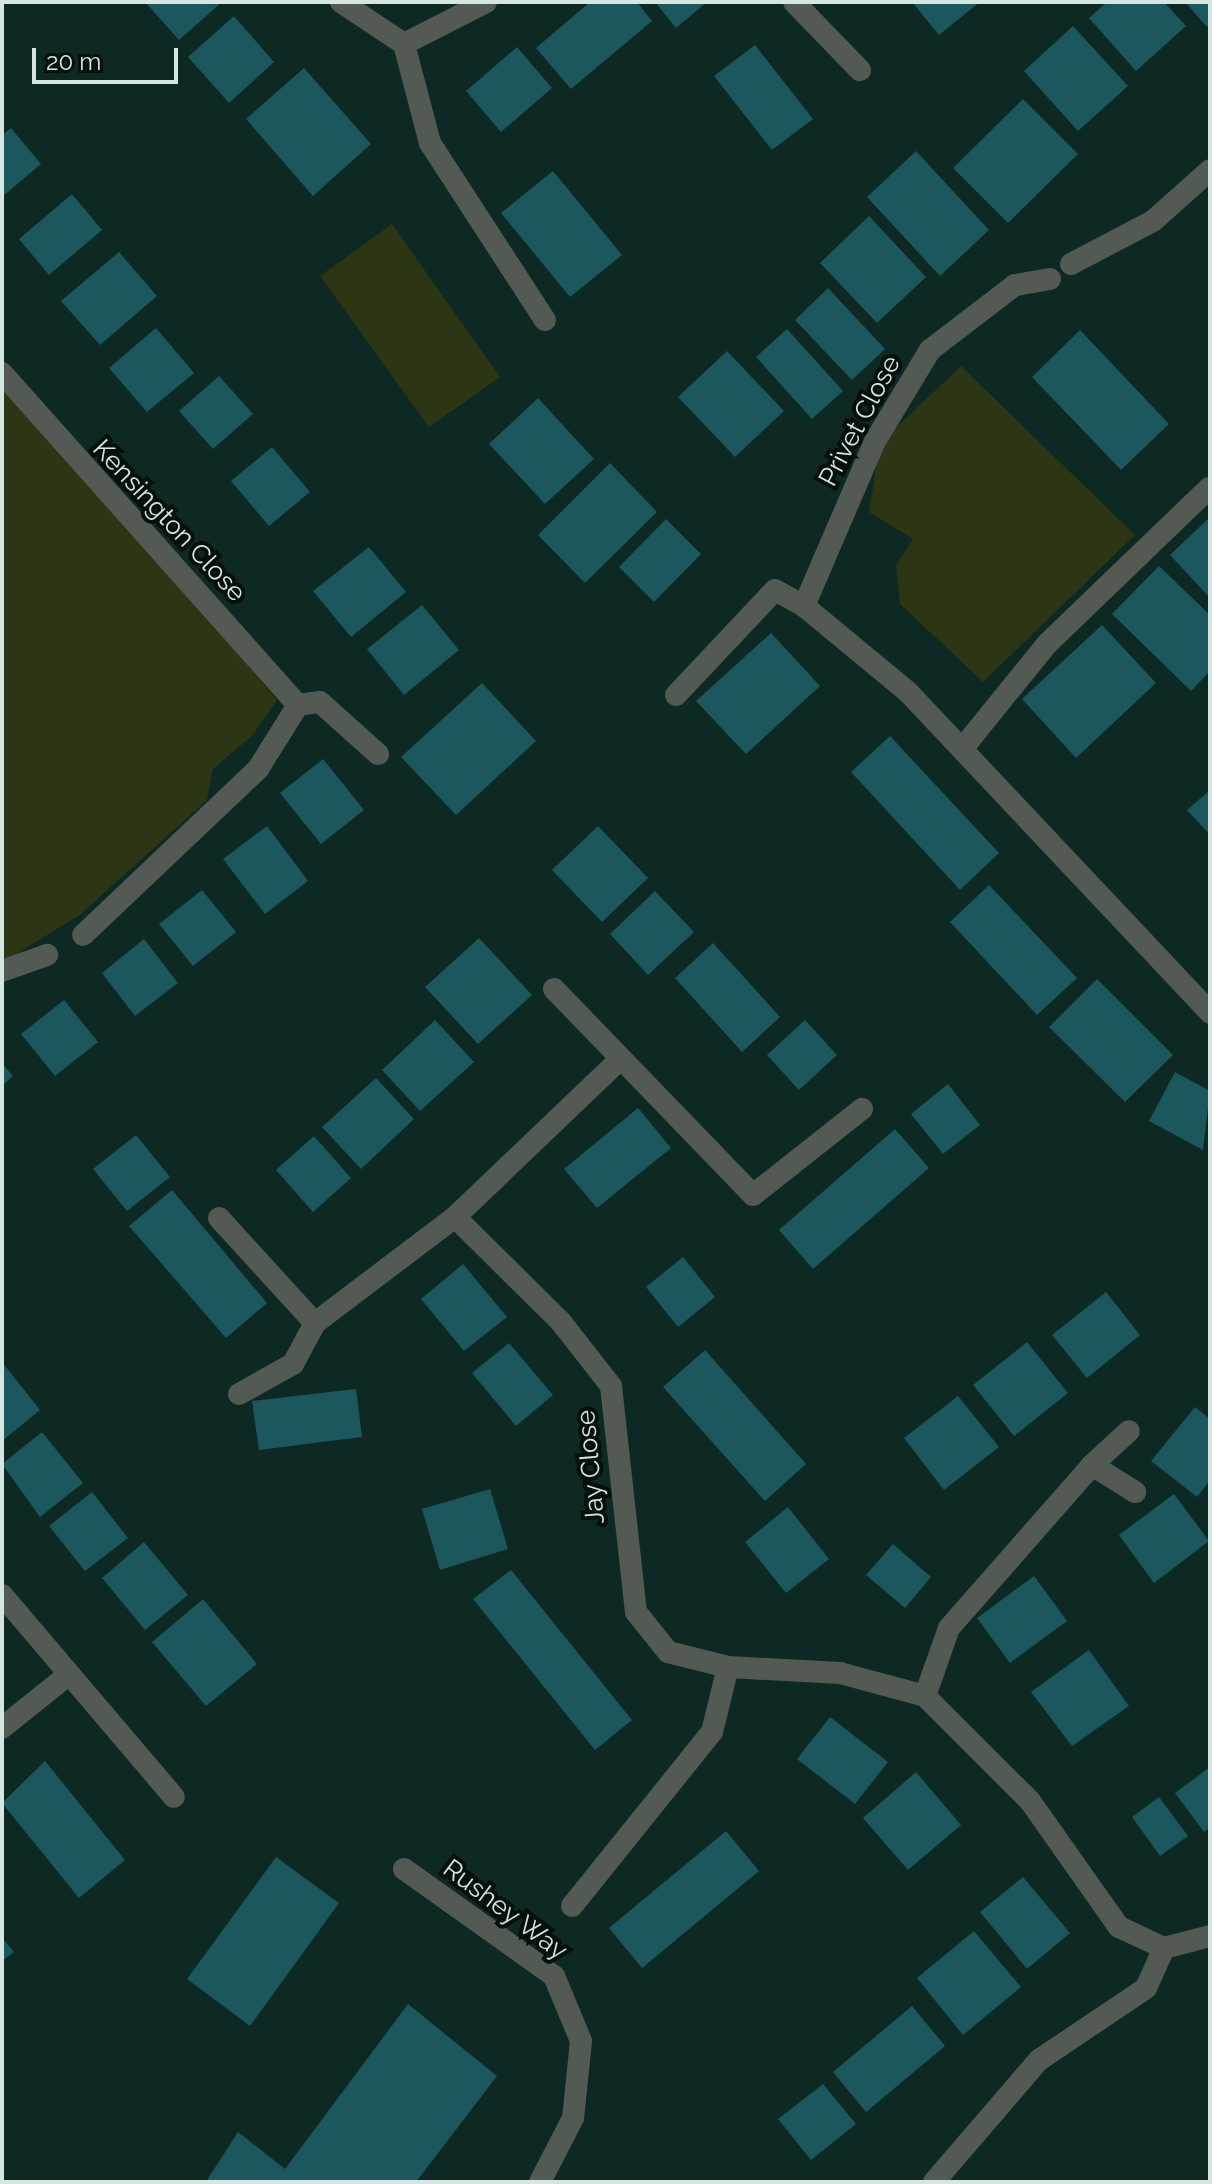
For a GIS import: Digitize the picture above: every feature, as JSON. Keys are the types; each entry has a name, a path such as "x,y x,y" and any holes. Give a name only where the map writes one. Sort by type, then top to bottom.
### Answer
{"street":[{"path":"341,2 404,44 430,143 545,320"},
{"path":"404,44 486,2"},
{"path":"794,2 860,70"},
{"path":"1071,264 1153,221 1210,170"},
{"name":"Privet Close","path":"804,606 875,441 930,350 1015,285 1050,279"},
{"name":"Kensington Close","path":"2,373 298,705"},
{"path":"962,749 1047,644 1209,488"},
{"path":"676,695 775,590 804,606 908,692 1210,1013"},
{"path":"83,935 258,769 298,705 320,702 378,754"},
{"path":"2,971 47,955"},
{"path":"554,989 618,1061 753,1195 862,1109"},
{"path":"239,1394 293,1364 315,1323 455,1217 618,1061"},
{"name":"Jay Close","path":"455,1217 561,1322 611,1386 636,1612 668,1652 728,1667 840,1673 925,1696 1030,1801 1119,1927 1164,1948"},
{"path":"219,1218 315,1323"},
{"path":"925,1696 949,1628 1092,1465 1129,1431"},
{"path":"1092,1465 1135,1492"},
{"path":"2,1595 174,1797"},
{"path":"572,1906 712,1732 728,1667"},
{"path":"2,1728 68,1675"},
{"name":"Rushey Way","path":"404,1869 554,1976 581,2041 573,2118 540,2182"},
{"path":"934,2182 1039,2060 1146,1988 1164,1948 1210,1936"}],"green space":[{"path":"392,224 500,377 429,427 320,276"},
{"path":"961,366 1135,535 983,682 900,604 896,566 913,539 869,512 880,443"},
{"path":"2,372 277,700 252,736 213,769 207,800 81,914 2,963"}],"building":[{"path":"145,2 222,2 179,40"},
{"path":"590,2 637,2 652,21 571,89 536,48"},
{"path":"655,2 707,2 676,28"},
{"path":"912,2 980,2 939,35"},
{"path":"1107,2 1164,2 1186,26 1136,71 1089,18"},
{"path":"1185,2 1210,2 1210,24 1207,27"},
{"path":"234,16 274,62 229,103 188,57"},
{"path":"1073,26 1128,86 1078,131 1024,71"},
{"path":"755,45 813,119 772,150 714,76"},
{"path":"517,47 552,88 501,132 466,91"},
{"path":"304,68 371,144 313,196 246,119"},
{"path":"1023,99 1078,154 1008,223 953,168"},
{"path":"11,128 41,164 2,197 2,135"},
{"path":"916,151 989,230 940,276 867,197"},
{"path":"553,171 622,255 570,297 501,213"},
{"path":"72,194 102,230 49,275 19,239"},
{"path":"869,216 926,277 877,323 820,263"},
{"path":"119,252 157,296 100,345 61,301"},
{"path":"828,288 885,349 852,380 795,320"},
{"path":"156,328 194,373 147,412 109,368"},
{"path":"787,329 843,391 812,419 756,357"},
{"path":"1080,330 1169,424 1121,470 1032,377"},
{"path":"727,351 784,411 735,457 678,397"},
{"path":"219,376 253,414 213,449 179,411"},
{"path":"538,398 594,459 545,504 489,444"},
{"path":"272,447 310,492 269,526 231,481"},
{"path":"610,463 657,512 585,583 538,535"},
{"path":"1210,517 1210,598 1170,555"},
{"path":"666,519 701,554 654,602 619,567"},
{"path":"369,547 406,592 351,637 313,591"},
{"path":"1159,566 1210,615 1210,671 1191,691 1112,614"},
{"path":"422,605 459,650 404,695 367,649"},
{"path":"1102,625 1156,683 1076,758 1022,699"},
{"path":"771,633 820,686 746,754 696,701"},
{"path":"482,683 536,741 456,815 401,757"},
{"path":"890,736 999,853 960,890 851,772"},
{"path":"323,759 364,810 321,844 280,793"},
{"path":"1210,790 1210,835 1187,810"},
{"path":"267,826 308,881 265,914 223,859"},
{"path":"598,826 648,878 602,922 552,870"},
{"path":"989,885 1077,978 1037,1015 950,922"},
{"path":"202,890 236,932 193,966 159,924"},
{"path":"655,891 694,932 648,975 610,934"},
{"path":"479,938 532,995 478,1044 425,987"},
{"path":"144,939 178,983 135,1016 102,973"},
{"path":"713,943 780,1017 742,1052 675,978"},
{"path":"1097,979 1173,1055 1125,1102 1049,1027"},
{"path":"64,1000 98,1042 55,1076 21,1034"},
{"path":"435,1020 474,1062 420,1111 382,1070"},
{"path":"805,1020 837,1055 799,1090 767,1055"},
{"path":"2,1063 13,1076 2,1086"},
{"path":"1175,1072 1210,1091 1203,1150 1149,1121"},
{"path":"376,1078 414,1119 361,1169 322,1127"},
{"path":"948,1084 980,1125 943,1154 911,1114"},
{"path":"638,1108 671,1148 597,1208 564,1169"},
{"path":"895,1129 929,1168 813,1269 779,1230"},
{"path":"136,1135 170,1177 127,1211 93,1169"},
{"path":"314,1136 351,1178 313,1212 276,1170"},
{"path":"172,1190 267,1303 226,1338 129,1226"},
{"path":"683,1257 715,1297 678,1327 646,1287"},
{"path":"463,1264 507,1317 464,1351 421,1299"},
{"path":"1106,1292 1140,1335 1087,1378 1052,1335"},
{"path":"1027,1342 1068,1393 1014,1436 973,1385"},
{"path":"509,1343 553,1395 516,1426 472,1373"},
{"path":"705,1350 806,1464 765,1501 663,1387"},
{"path":"2,1362 40,1410 2,1441"},
{"path":"356,1389 362,1437 259,1450 252,1401"},
{"path":"958,1396 999,1447 944,1490 904,1438"},
{"path":"1195,1407 1210,1419 1210,1480 1197,1497 1151,1461"},
{"path":"42,1432 83,1483 40,1517 2,1464"},
{"path":"490,1489 508,1549 440,1570 422,1509"},
{"path":"92,1492 128,1538 85,1571 49,1526"},
{"path":"1174,1494 1209,1541 1154,1583 1119,1535"},
{"path":"788,1507 829,1559 786,1593 745,1542"},
{"path":"144,1542 188,1595 145,1630 102,1578"},
{"path":"893,1544 931,1577 905,1608 866,1575"},
{"path":"511,1570 632,1720 595,1750 473,1599"},
{"path":"1034,1576 1067,1621 1010,1663 977,1618"},
{"path":"203,1599 257,1664 206,1706 152,1642"},
{"path":"1089,1650 1129,1706 1072,1746 1031,1692"},
{"path":"830,1717 888,1762 855,1804 797,1759"},
{"path":"45,1761 125,1860 79,1898 2,1803"},
{"path":"1210,1767 1210,1827 1204,1832 1175,1793"},
{"path":"916,1772 961,1825 908,1870 863,1818"},
{"path":"1159,1797 1188,1836 1160,1856 1132,1817"},
{"path":"726,1831 759,1871 642,1968 609,1928"},
{"path":"276,1857 339,1903 250,2026 187,1979"},
{"path":"1023,1877 1070,1933 1027,1969 980,1912"},
{"path":"974,1931 1021,1987 963,2035 917,1978"},
{"path":"2,1938 14,1952 2,1961"},
{"path":"408,2004 497,2076 416,2182 207,2180 238,2132 285,2169"},
{"path":"912,2006 945,2046 866,2112 833,2072"},
{"path":"823,2084 856,2124 811,2160 778,2119"}]}
